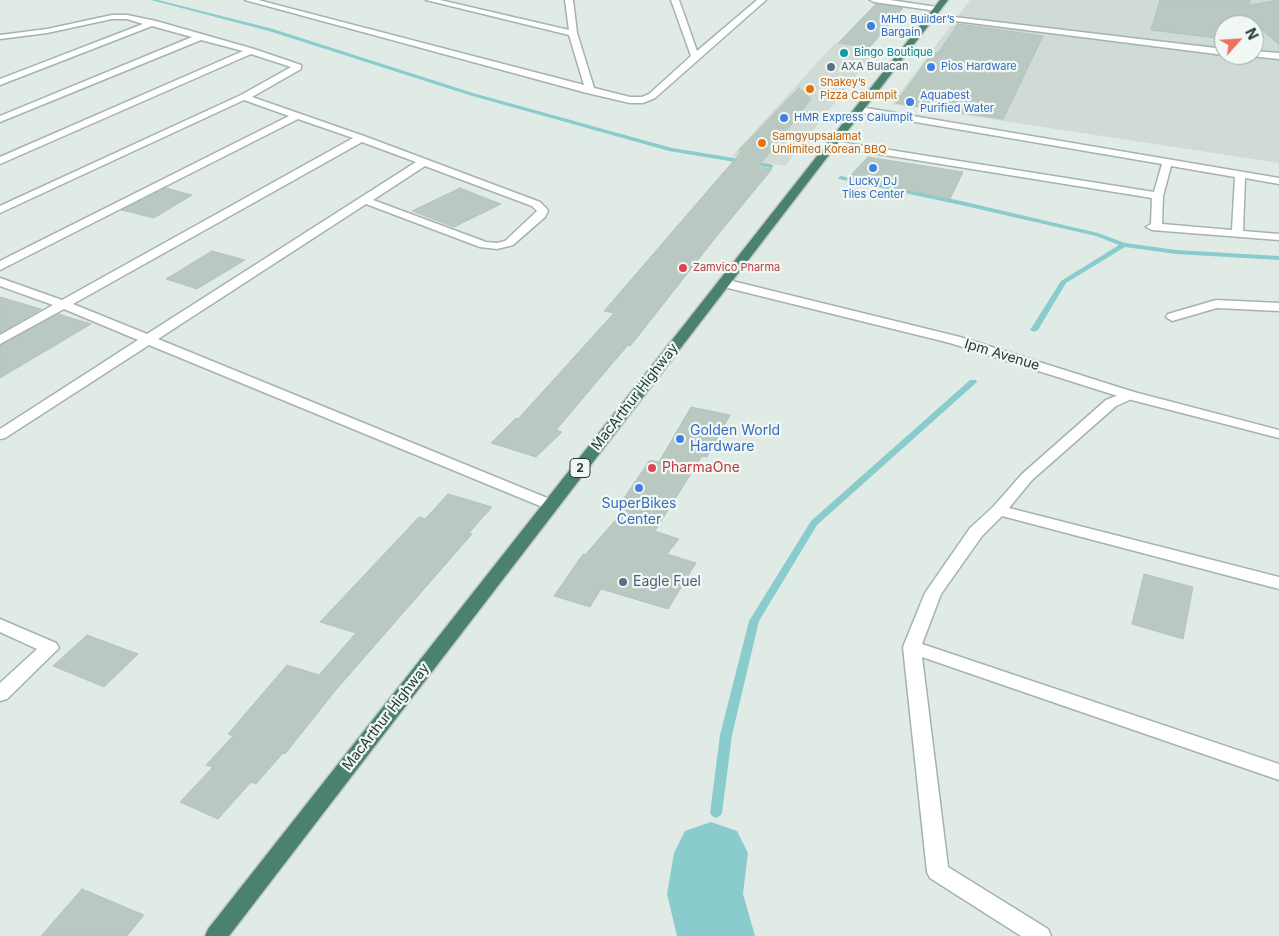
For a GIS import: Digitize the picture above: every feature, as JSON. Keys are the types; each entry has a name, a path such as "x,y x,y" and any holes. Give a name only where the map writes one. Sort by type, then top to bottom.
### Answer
{"highway":[{"name":"MacArthur Highway","path":"216,936 860,110 938,7"}],"street":[{"path":"249,0 630,100 643,100 652,96 762,0"},
{"path":"430,0 466,4 573,33"},
{"path":"569,0 573,33 590,91"},
{"path":"675,0 695,57"},
{"path":"874,0 938,7 1214,50"},
{"path":"909,0 938,7"},
{"path":"0,37 47,31 112,17 127,17 251,51 298,67 244,97 0,210"},
{"path":"0,82 153,23"},
{"path":"9,44 47,31"},
{"path":"0,119 200,37"},
{"path":"0,161 251,51"},
{"path":"1264,55 1279,56"},
{"path":"244,97 361,138 536,204 543,211 535,221 509,243 497,246 484,245 367,201"},
{"path":"860,110 1167,163 1279,180"},
{"path":"0,266 296,116"},
{"path":"0,340 361,138"},
{"path":"833,144 1158,196"},
{"path":"0,435 367,201 424,162"},
{"path":"1167,163 1158,196 1154,227 1279,237"},
{"path":"1237,234 1240,174"},
{"path":"0,282 62,304 551,505"},
{"name":"Ipm Avenue","path":"724,283 955,340 1129,395 1279,434"},
{"path":"1172,316 1216,304 1279,307"},
{"path":"1242,305 1279,313"},
{"path":"1040,936 938,872 912,648 933,593 976,532 999,510 1027,477 1111,402 1129,395"},
{"path":"999,510 1279,583"},
{"path":"0,625 50,648 0,694"},
{"path":"912,648 1279,772"}],"shaded area":[{"path":"970,0 1279,0 1279,163 892,104"},
{"path":"835,43 877,49 785,166 732,156"}],"building":[{"path":"1160,0 1250,0 1249,5 1279,0 1279,45 1264,31 1264,15 1214,15 1214,38 1151,30"},
{"name":"MHD Builder’s Bargain","path":"876,4 903,8 869,48 838,43"},
{"path":"958,24 1043,36 1003,119 896,103 933,52 938,53"},
{"path":"799,88 811,99 758,167 772,169 630,346 628,345 556,430 562,432 536,457 491,443 516,418 518,419 614,313 604,311 742,151 739,150"},
{"path":"868,157 963,172 950,199 849,177"},
{"path":"166,188 192,195 154,218 122,210"},
{"path":"460,188 501,204 454,227 412,211"},
{"path":"212,251 245,260 197,289 166,279"},
{"path":"0,297 41,309 0,333"},
{"path":"58,314 91,324 0,378 0,346"},
{"path":"691,407 730,415 707,457 702,456 655,531 679,539 667,554 696,563 668,609 601,589 590,607 554,596 583,554 585,555 624,510 617,508 650,460 659,462"},
{"path":"448,494 492,507 469,533 472,534 335,691 285,754 283,753 256,784 251,782 218,819 180,802 213,767 206,765 233,736 228,734 287,665 319,675 356,633 320,622 419,517 425,519"},
{"path":"1144,574 1193,587 1183,639 1132,624"},
{"path":"87,635 138,654 104,687 53,666"},
{"path":"82,889 144,915 127,936 41,936"}],"waterway":[{"path":"153,0 271,30 471,94 671,150 771,166"},
{"path":"841,178 961,203 1098,235 1124,245"},
{"path":"1034,330 1063,282 1124,245"},
{"path":"1124,245 1176,252 1279,258"},
{"path":"716,813 726,735 754,621 814,523 973,382"},
{"path":"711,853 705,894 716,936"}],"place":[{"name":"MHD Builder’s Bargain","path":"871,26"},
{"name":"Bingo Boutique","path":"844,53"},
{"name":"AXA Bulacan","path":"831,67"},
{"name":"Pios Hardware","path":"931,67"},
{"name":"Shakey’s Pizza Calumpit","path":"810,89"},
{"name":"Aquabest Purified Water","path":"910,102"},
{"name":"HMR Express Calumpit","path":"784,118"},
{"name":"Samgyupsalamat Unlimited Korean BBQ","path":"762,143"},
{"name":"Lucky DJ Tiles Center","path":"873,168"},
{"name":"Zamvico Pharma","path":"683,268"},
{"name":"Golden World Hardware","path":"680,439"},
{"name":"PharmaOne","path":"652,468"},
{"name":"SuperBikes Center","path":"639,488"},
{"name":"Eagle Fuel","path":"623,582"}]}
